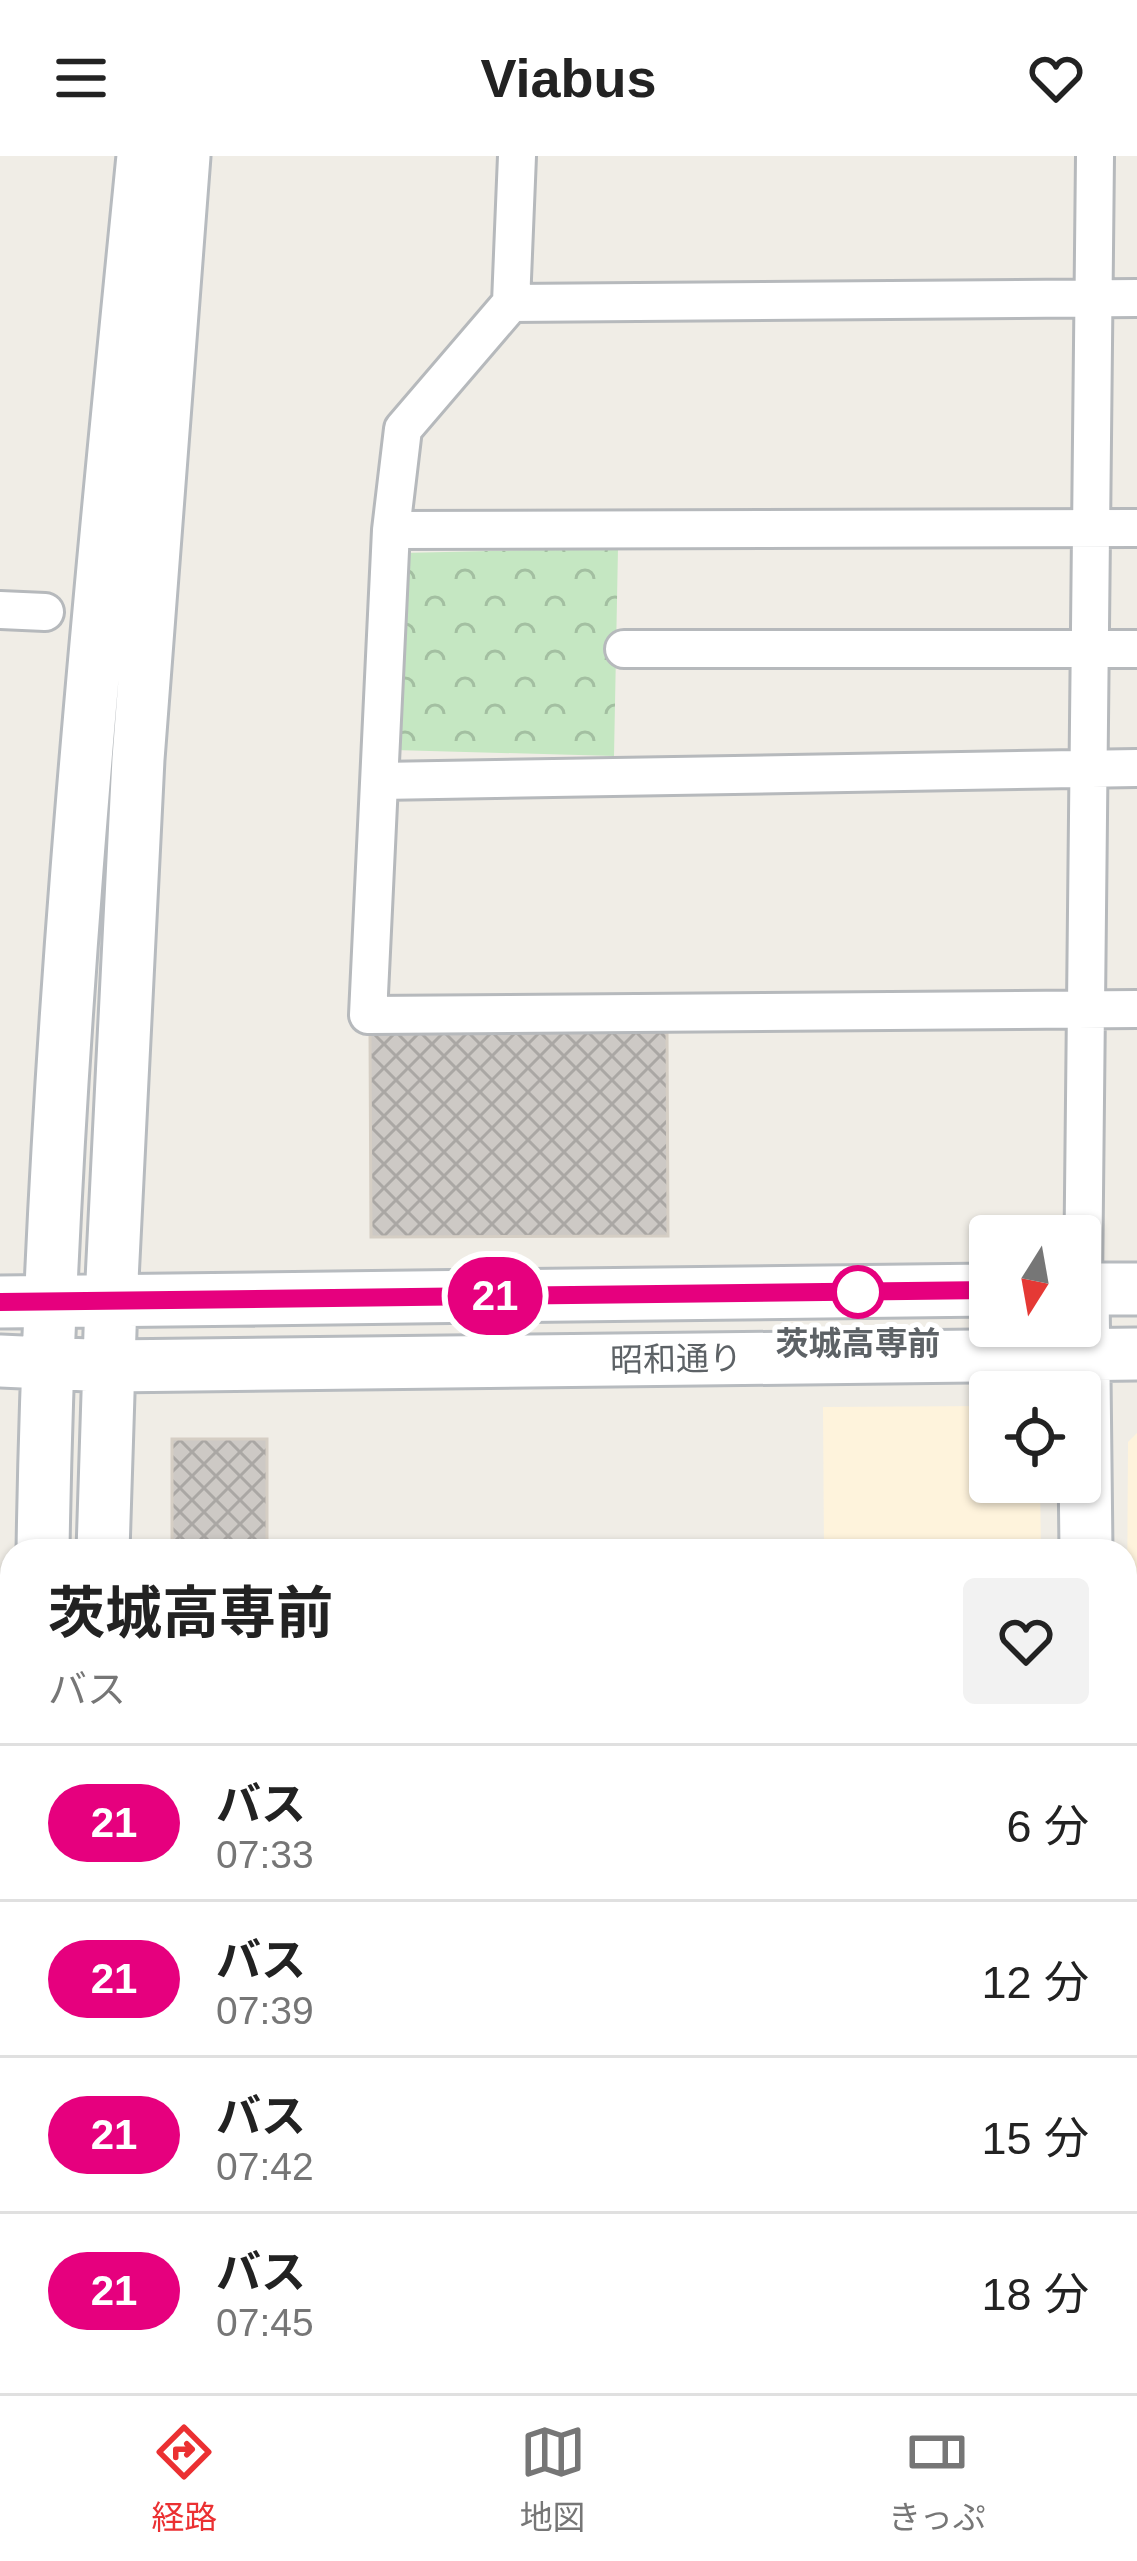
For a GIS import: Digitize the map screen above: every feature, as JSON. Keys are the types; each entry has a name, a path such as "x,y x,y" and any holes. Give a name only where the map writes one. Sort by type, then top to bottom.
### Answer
{"street":[{"path":"42,1539 23,1362 24,1302 143,156"},
{"path":"103,1539 138,760 184,156"},
{"path":"517,156 511,303 404,429 391,530 368,1015 1137,1010"},
{"path":"1084,1215 1095,156"},
{"path":"511,303 1137,298"},
{"path":"391,530 1137,528"},
{"path":"0,610 45,612"},
{"path":"624,649 1137,649"},
{"path":"380,781 1137,768"},
{"path":"1101,1289 1137,1288"},
{"name":"昭和通り","path":"24,1302 969,1290"},
{"path":"1084,1347 1086,1539"},
{"name":"昭和通り","path":"23,1362 110,1366 1137,1354"}],"shaded area":[{"path":"969,1406 969,1503 1040,1503 1041,1539 824,1539 823,1407"},
{"path":"1137,1433 1137,1539 1127,1539 1128,1442"}],"green space":[{"path":"618,548 614,756 394,750 402,553"}],"building":[{"path":"667,1030 668,1236 371,1237 370,1031"},
{"path":"172,1439 267,1439 267,1539 172,1539"}],"bus line":[{"name":"21","path":"0,1302 969,1290"}],"place":[{"name":"茨城高専前","path":"858,1292"}]}
